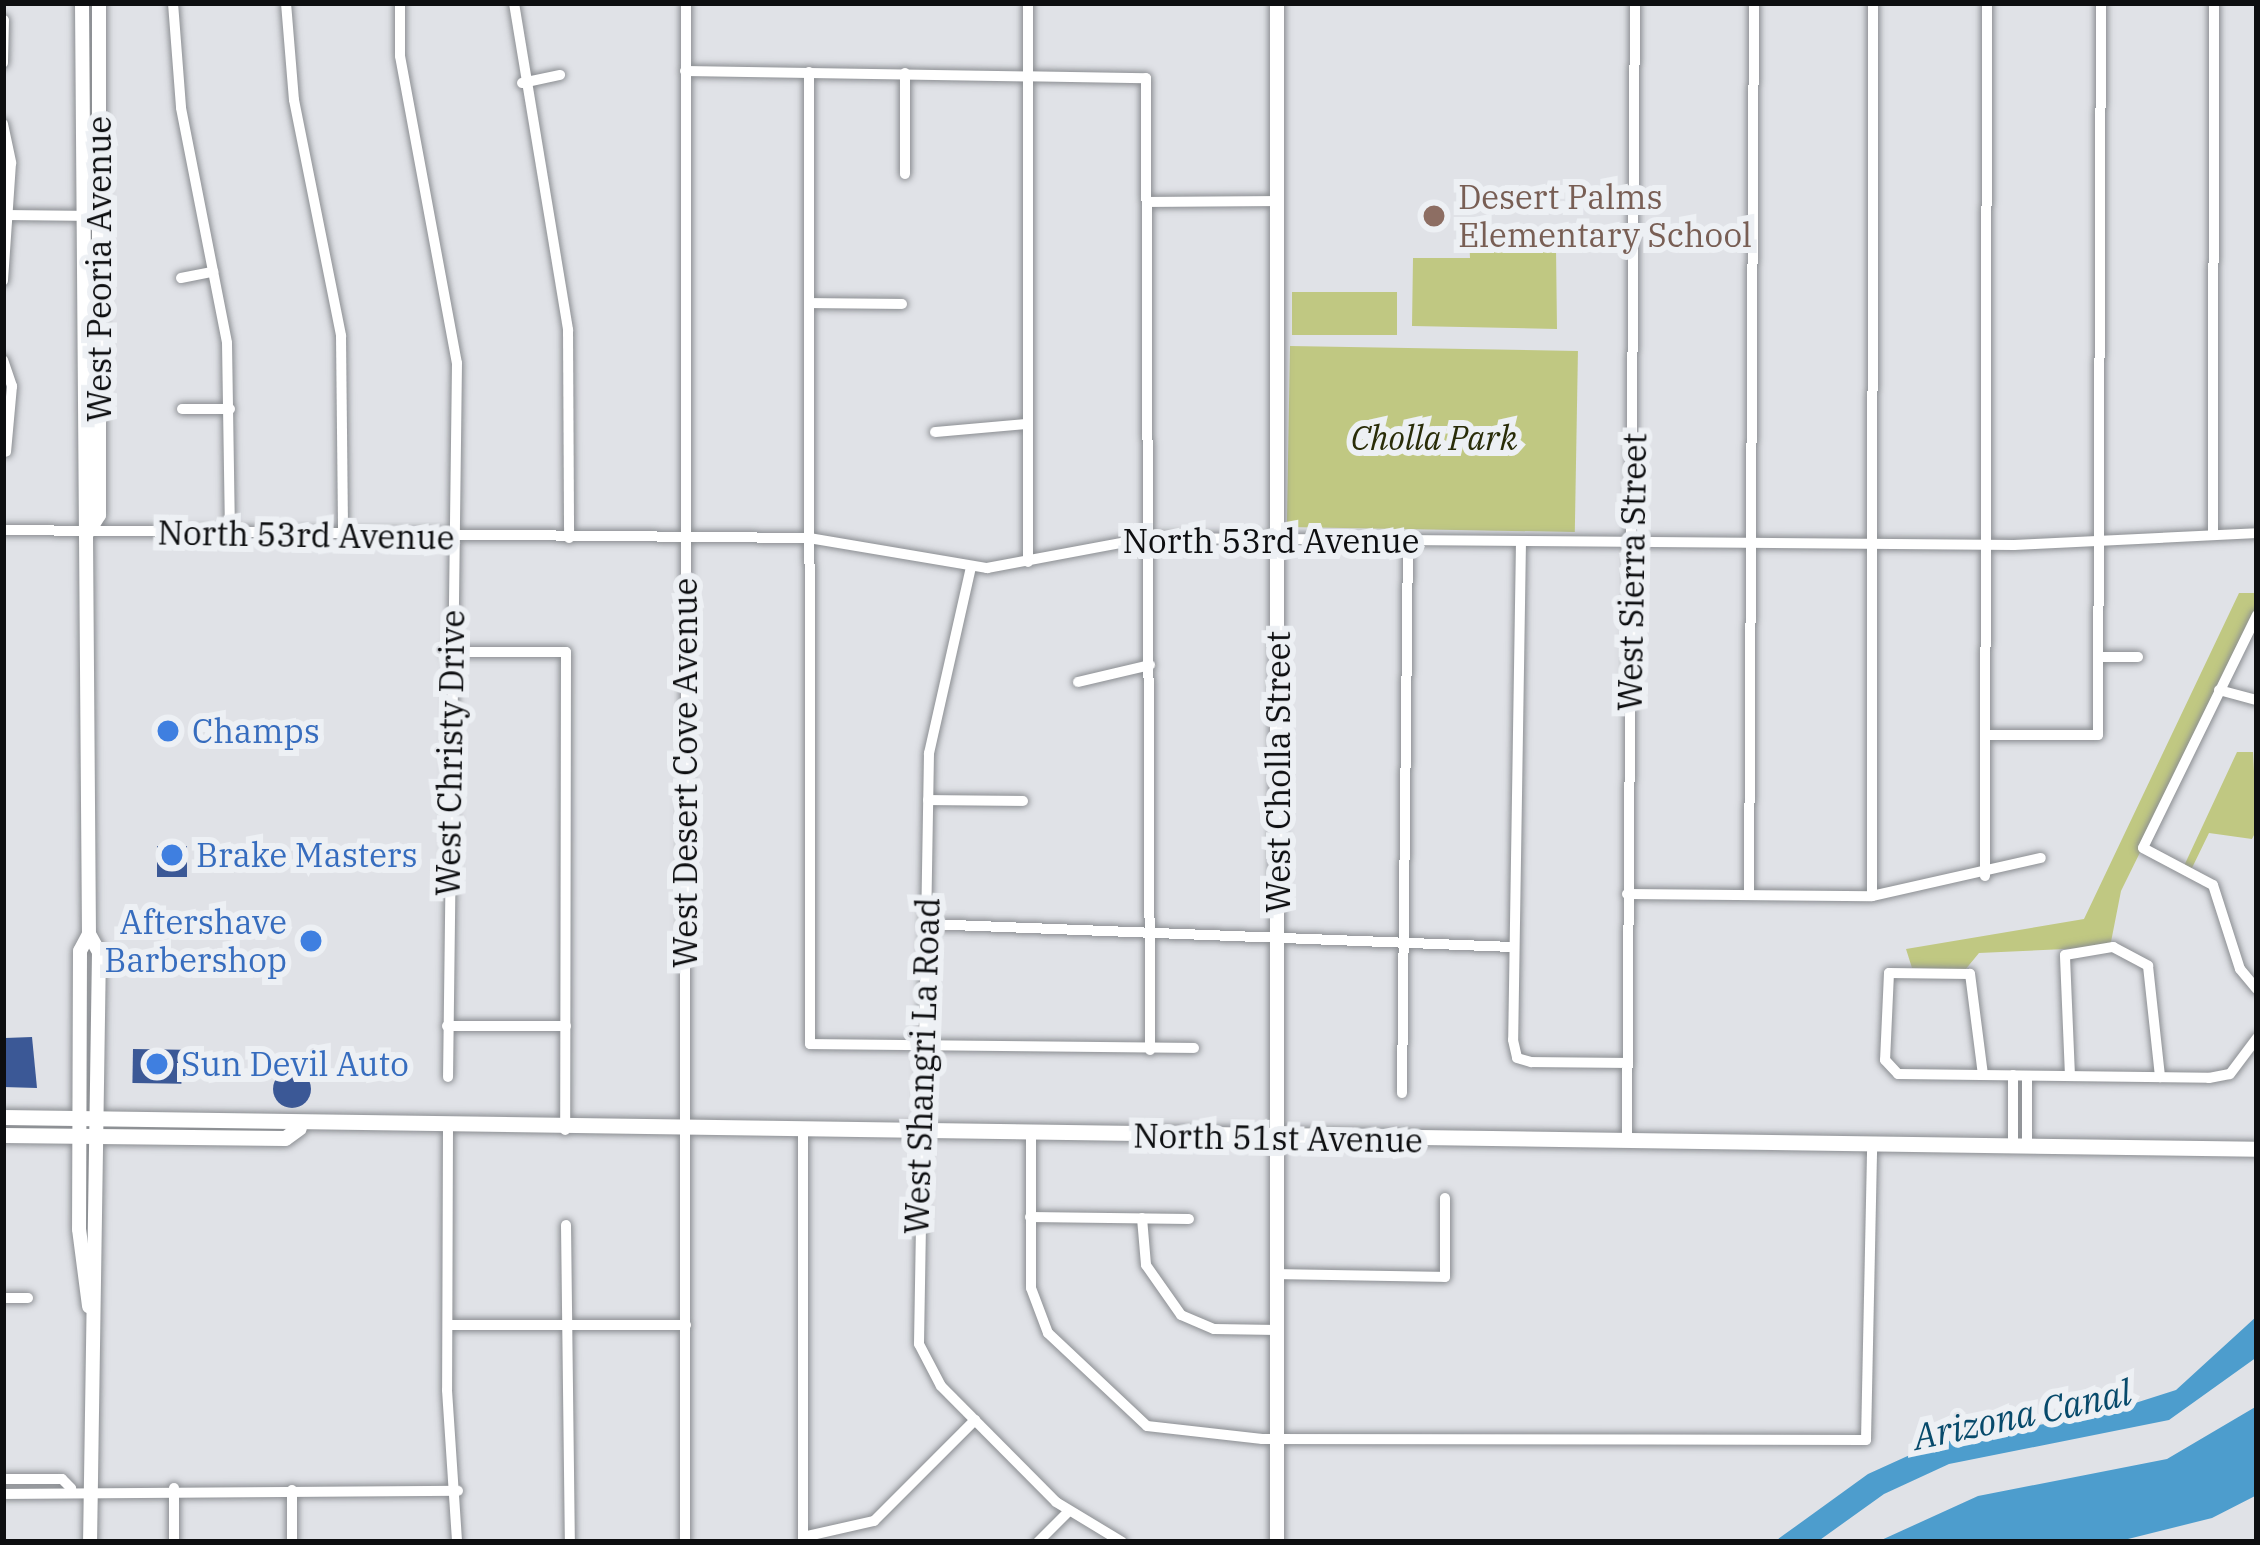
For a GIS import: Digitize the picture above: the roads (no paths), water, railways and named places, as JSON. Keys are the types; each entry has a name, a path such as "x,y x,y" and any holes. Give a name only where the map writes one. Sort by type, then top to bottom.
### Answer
{"main road":[{"name":"West Peoria Avenue","path":"82,3 82,518 89,531 89,934 80,951 79,1283 89,1306"},
{"name":"West Peoria Avenue","path":"89,531 99,515 99,3"},
{"name":"West Cholla Street","path":"1277,3 1277,1542"},
{"name":"West Peoria Avenue","path":"89,934 99,952 99,1280 89,1306 89,1542"},
{"name":"North 51st Avenue","path":"3,1117 79,1126 286,1119 299,1127 2257,1149"},
{"name":"North 51st Avenue","path":"3,1135 79,1126"}],"street":[{"path":"173,3 181,147 213,272 230,410 230,533"},
{"path":"286,3 294,100 340,336 344,535"},
{"name":"West Christy Drive","path":"400,3 400,56 452,304 458,537 447,652 448,1077"},
{"path":"514,3 522,83 571,359 569,538"},
{"name":"West Desert Cove Avenue","path":"685,1542 686,3"},
{"path":"1028,3 1028,562"},
{"name":"West Sierra Street","path":"1627,1142 1635,3"},
{"path":"1749,896 1754,3"},
{"path":"1872,896 1873,3"},
{"path":"1984,876 1987,3"},
{"path":"1985,735 2098,735 2101,3"},
{"path":"2213,533 2214,3"},
{"path":"3,63 4,20"},
{"path":"685,71 1146,78 1150,1050"},
{"path":"809,72 810,1045 1194,1048"},
{"path":"905,73 905,175"},
{"path":"522,83 560,75"},
{"path":"3,124 10,215 3,280"},
{"path":"1148,202 1279,201"},
{"path":"547,215 564,211"},
{"path":"10,215 99,216"},
{"path":"181,278 213,272"},
{"path":"809,303 902,304"},
{"path":"3,360 11,386 6,452"},
{"path":"182,409 230,410"},
{"path":"935,432 1028,424"},
{"name":"North 53rd Avenue","path":"3,530 809,538 970,568 1028,562 1148,538 1985,544 2100,534 2257,533"},
{"path":"1402,1093 1408,540"},
{"path":"1521,541 1513,947 1517,1058 1626,1064"},
{"name":"West Shangri La Road","path":"970,568 964,628 934,727 928,800 917,1134 919,1344 929,1371 1068,1512 1123,1542"},
{"path":"2257,615 2143,848 2213,885 2240,969 2257,989"},
{"path":"447,652 566,652 566,1131"},
{"path":"2099,657 2138,657"},
{"path":"1078,682 1150,665"},
{"path":"2218,690 2257,700"},
{"path":"928,800 1023,801"},
{"path":"1627,894 1872,896 1984,876 2041,858"},
{"path":"927,925 1150,927 1278,944 1513,947"},
{"path":"2070,1076 2062,1006 2070,949 2141,958 2160,1077"},
{"path":"1983,1075 1970,974 1889,973 1889,1070 1983,1075 2013,1076 2230,1074 2257,1037"},
{"path":"447,1026 566,1026"},
{"path":"2013,1076 2020,1146"},
{"path":"2020,1146 2027,1076"},
{"path":"448,1129 448,1325 457,1542"},
{"path":"803,1133 803,1540 874,1521 975,1420"},
{"path":"1031,1136 1030,1217 1039,1315 1085,1373 1129,1416 1163,1432 1277,1439 1866,1440 1872,1144"},
{"path":"1277,1274 1445,1277 1445,1198"},
{"path":"1030,1217 1189,1219"},
{"path":"1142,1218 1146,1265 1180,1315 1214,1329 1277,1330"},
{"path":"566,1226 570,1542"},
{"path":"3,1298 28,1298"},
{"path":"448,1325 686,1325"},
{"path":"3,1479 62,1479 71,1488"},
{"path":"3,1494 71,1488 458,1491"},
{"path":"174,1488 174,1542"},
{"path":"292,1490 292,1542"},
{"path":"1038,1542 1068,1512"}],"water":[{"path":"2257,1316 2257,1357 2169,1420 1949,1464 1884,1494 1817,1542 1774,1542 1868,1474 1934,1444 2104,1413 2176,1390"},
{"path":"2257,1406 2257,1495 2212,1518 2116,1542 1877,1542 1978,1496 2167,1459"}],"place":[{"name":"Desert Palms Elementary School","path":"1434,216"},
{"name":"Champs","path":"168,731"},
{"name":"Brake Masters","path":"172,855"},
{"name":"Aftershave Barbershop","path":"311,941"},
{"name":"Sun Devil Auto","path":"157,1064"}],"park label":[{"name":"Cholla Park","path":"1434,438"}],"water label":[{"name":"Arizona Canal","path":"2022,1414"}]}
